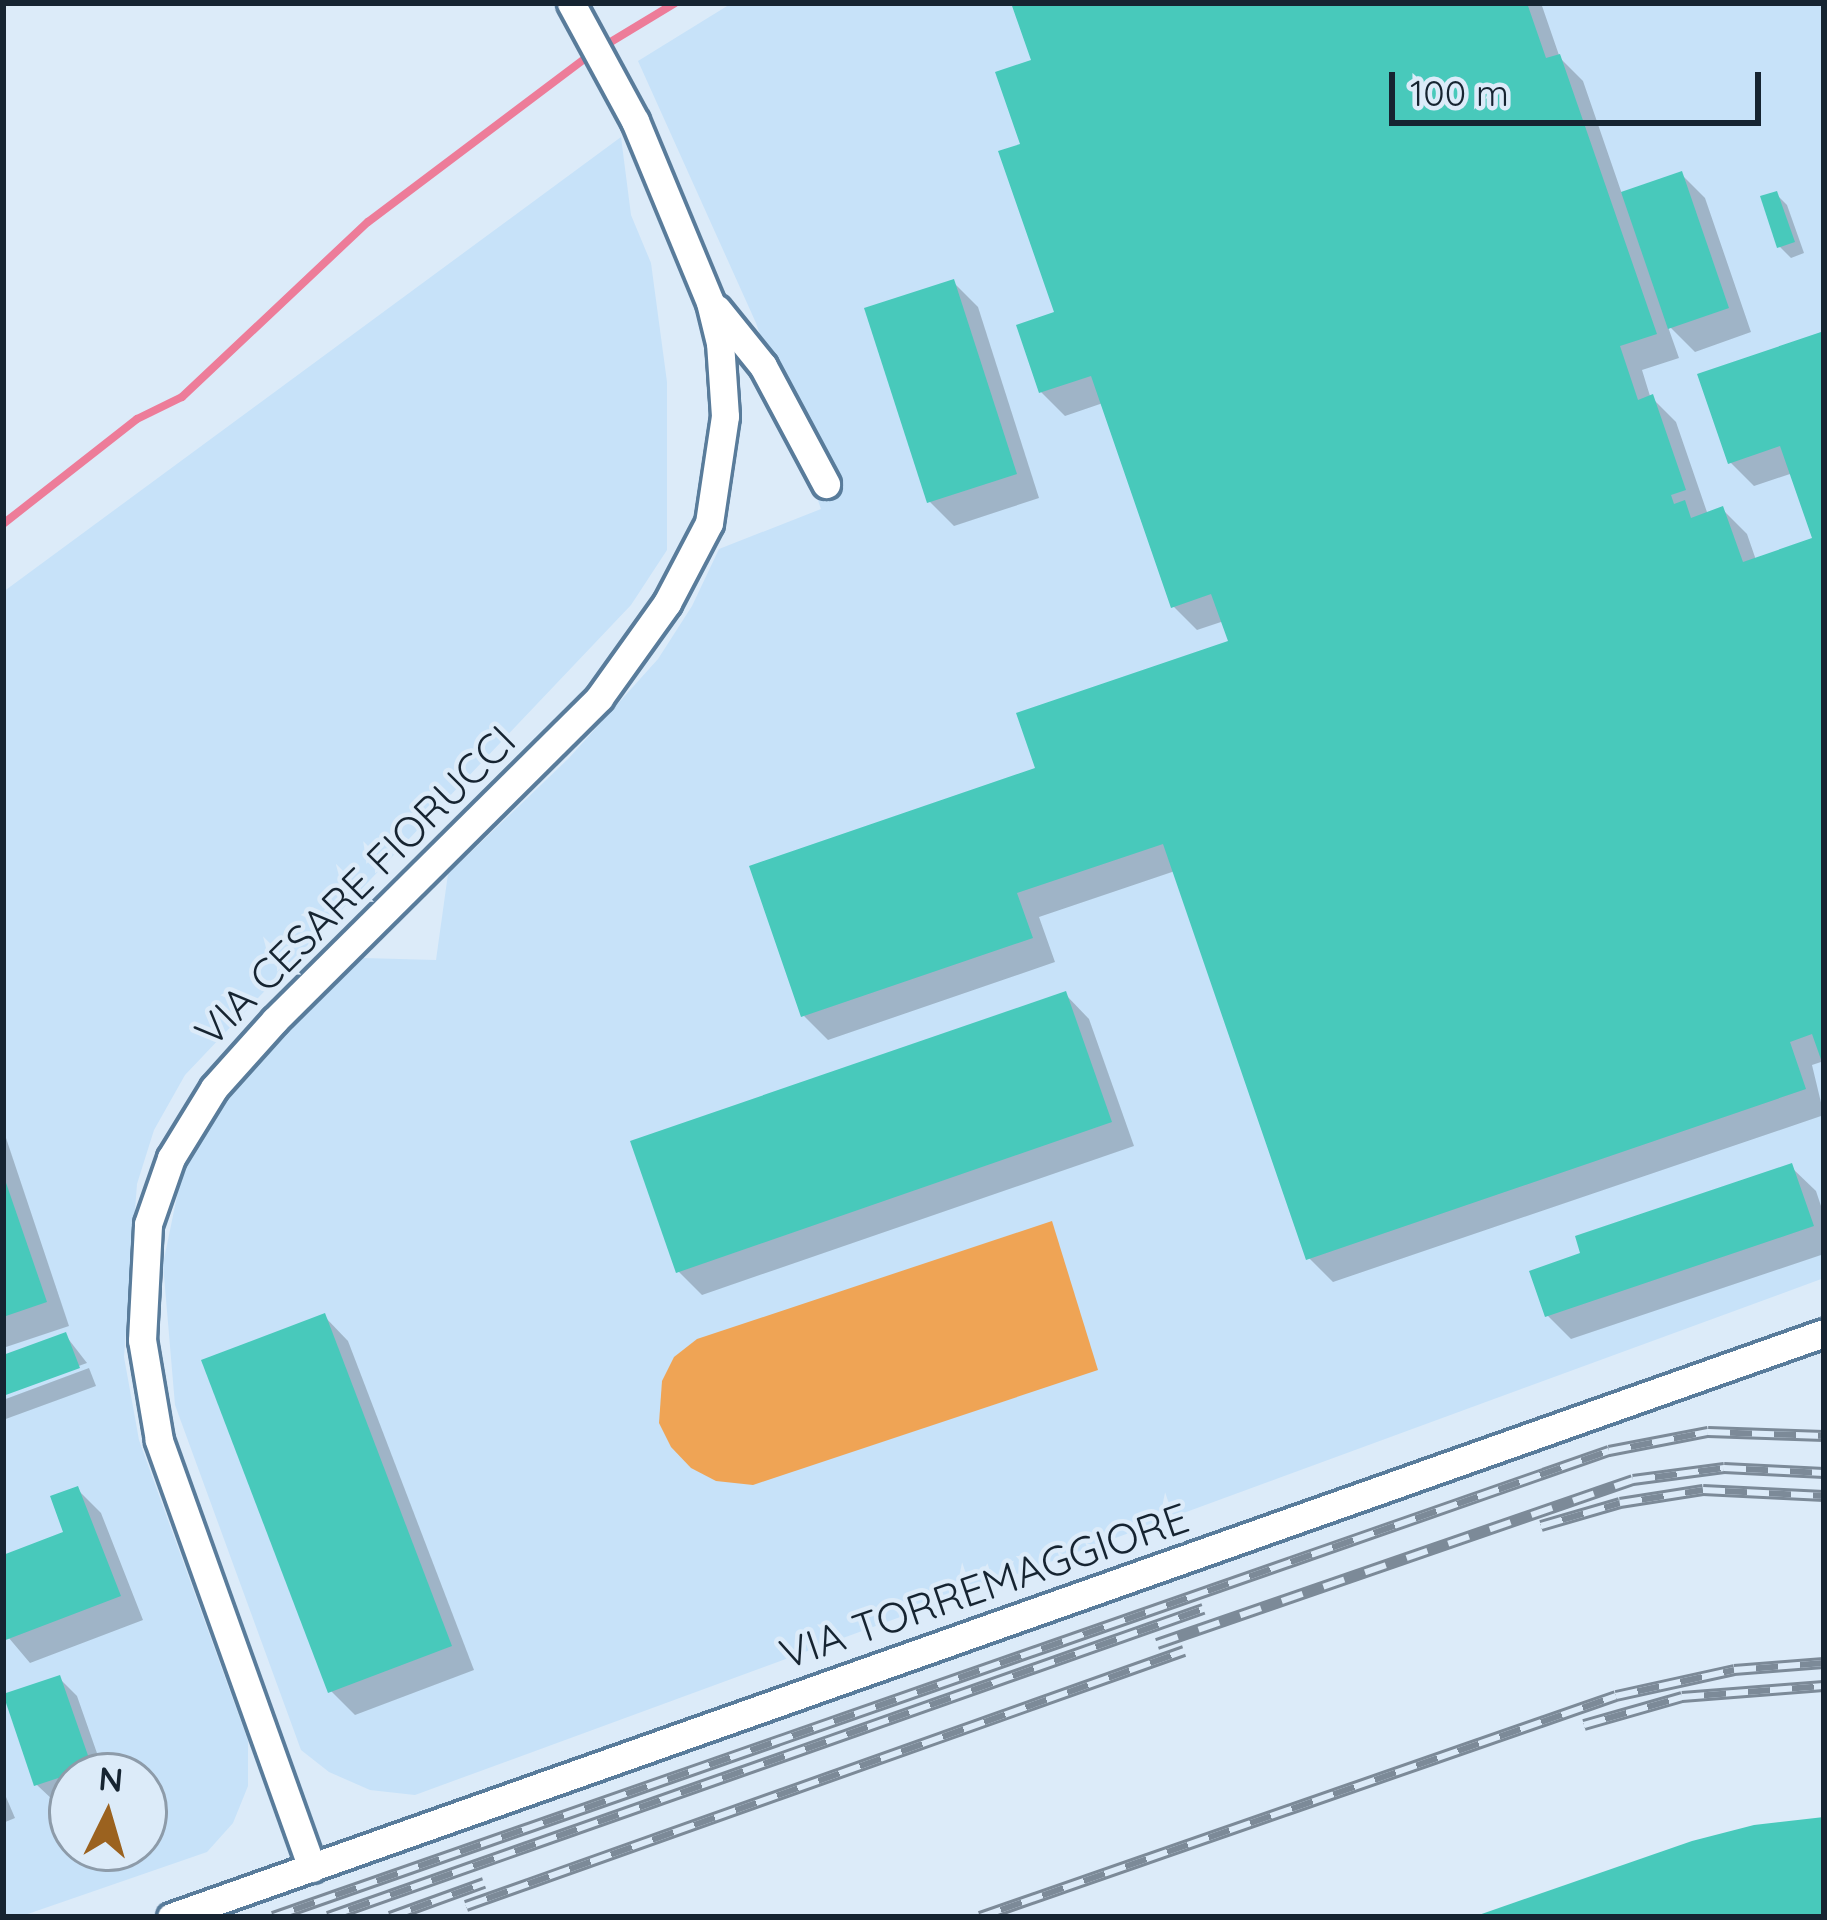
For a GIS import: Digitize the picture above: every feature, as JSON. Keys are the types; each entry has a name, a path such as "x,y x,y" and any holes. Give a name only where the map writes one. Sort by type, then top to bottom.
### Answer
{"street":[{"name":"VIA CESARE FIORUCCI","path":"312,1868 159,1440 142,1340 148,1224 171,1158 214,1088 291,1004 599,698 667,603 709,523 722,453 724,380 707,296 620,89 573,6"},
{"path":"707,296 763,366 826,484"},
{"name":"VIA TORREMAGGIORE","path":"171,1917 1824,1333"}],"shaded area":[{"path":"732,3 1824,3 1824,1278 415,1795 370,1790 329,1772 301,1750 175,1405 163,1264 182,1172 218,1108 286,1025 363,958 436,960 448,874 569,758 658,659 692,606 719,549 821,509 756,323 638,61"},
{"path":"621,137 631,215 651,263 667,382 667,550 631,605 185,1075 154,1130 137,1184 124,1357 139,1440 248,1741 248,1786 233,1823 207,1852 168,1865 168,1752 48,1752 48,1872 149,1872 19,1917 3,1917 3,592"},
{"path":"1052,1221 1098,1370 753,1485 716,1481 691,1468 671,1447 659,1423 662,1381 674,1357 697,1339"}],"building":[{"path":"1011,3 1527,3 1546,58 1560,54 1657,334 1620,346 1638,400 1653,394 1686,490 1671,495 1674,504 1685,500 1691,518 1723,506 1743,562 1812,538 1780,446 1728,464 1697,374 1824,331 1824,1068 1812,1034 1790,1042 1806,1089 1306,1260 1163,844 1017,893 1033,938 801,1017 749,866 1035,768 1016,713 1228,641 1211,594 1171,608 1091,376 1039,393 1016,325 1054,312 998,151 1020,144 995,72 1031,60"},
{"path":"1682,171 1729,308 1668,329 1621,192"},
{"path":"1777,191 1795,242 1777,248 1760,196"},
{"path":"954,279 1017,474 927,503 864,308"},
{"path":"1066,991 1112,1122 676,1273 630,1141"},
{"path":"1792,1163 1814,1226 1545,1317 1529,1271 1580,1253 1575,1236"},
{"path":"3,1174 47,1302 3,1317"},
{"path":"325,1313 452,1646 328,1693 201,1360"},
{"path":"66,1332 80,1368 3,1396 3,1355"},
{"path":"78,1486 121,1596 3,1641 3,1555 63,1532 50,1496"},
{"path":"60,1675 87,1752 48,1752 48,1781 34,1786 3,1694"},
{"path":"1824,1817 1824,1917 1473,1917 1692,1841 1754,1825"}],"waterway":[{"path":"604,46 675,3"},
{"path":"3,524 137,419 182,397 368,222 591,54"}],"railway":[{"path":"273,1917 1609,1451 1708,1432 1824,1436"},
{"path":"1157,1644 1633,1480 1724,1468 1824,1473"},
{"path":"1541,1526 1620,1503 1703,1490 1824,1496"},
{"path":"328,1917 1203,1609"},
{"path":"466,1906 1184,1651"},
{"path":"980,1917 1616,1696 1734,1670 1824,1663"},
{"path":"1584,1725 1682,1697 1824,1686"},
{"path":"390,1917 484,1883"}]}
